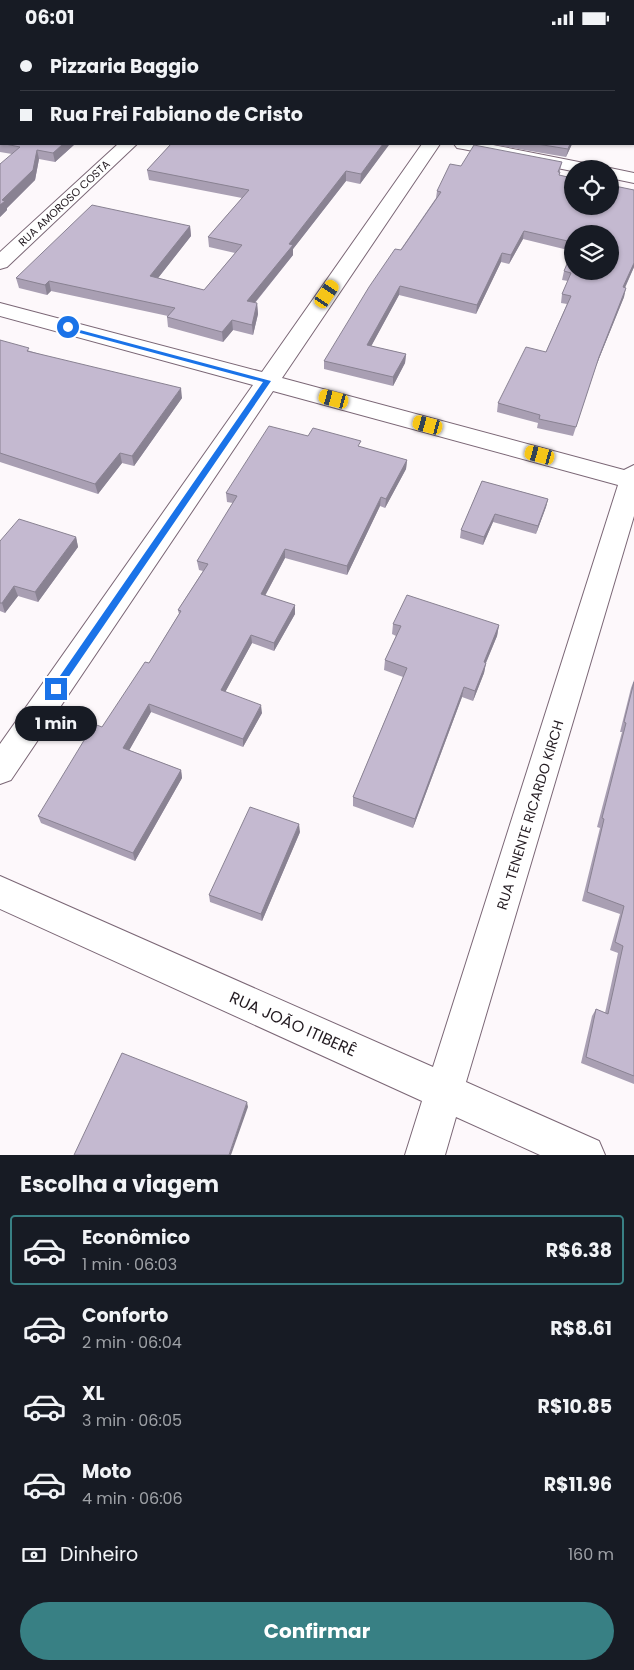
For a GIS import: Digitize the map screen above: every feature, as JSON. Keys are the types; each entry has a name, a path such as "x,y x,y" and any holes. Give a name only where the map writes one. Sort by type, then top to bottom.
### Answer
{"street":[{"name":"RUA AMOROSO COSTA","path":"0,263 127,145"},
{"path":"0,770 430,145"},
{"path":"468,145 564,164"},
{"path":"619,175 634,178"},
{"path":"0,309 633,478"},
{"name":"RUA TENENTE RICARDO KIRCH","path":"425,1155 633,478"},
{"name":"RUA JOÃO ITIBERÊ","path":"0,893 585,1155"}],"building":[{"path":"10,145 62,145 53,153 37,150 33,170 2,200 5,201 0,205 0,164 20,147"},
{"path":"170,145 382,145 361,174 346,171 289,244 293,245 247,301 257,303 252,325 232,320 222,332 167,317 175,308 49,281 45,285 16,278 92,205 190,226 150,276 204,290 242,245 208,237 249,190 147,170"},
{"path":"474,145 562,162 558,172 560,172 559,175 564,176 564,215 619,215 619,187 634,190 634,263 623,287 626,288 599,357 576,427 539,419 540,415 498,403 526,347 546,352 571,296 562,294 568,280 619,280 619,225 564,225 564,240 524,231 511,255 502,253 477,305 400,286 367,345 406,354 393,377 324,361 369,287 395,249 401,250 441,192 437,191 450,164 461,166"},
{"path":"543,145 570,145 568,149"},
{"path":"0,340 29,348 27,351 181,388 132,456 120,453 95,484 0,453"},
{"path":"269,426 308,436 313,428 361,441 358,446 407,460 386,499 381,497 347,566 285,549 261,594 295,605 274,643 251,635 221,690 261,705 243,739 149,704 123,748 181,770 133,853 38,816 94,724 102,727 145,662 149,663 181,611 178,610 208,564 197,561 237,496 226,493"},
{"path":"482,481 548,499 538,526 495,514 484,537 461,530"},
{"path":"19,519 76,537 35,592 14,586 2,603 0,603 0,541"},
{"path":"407,595 499,625 475,691 464,687 415,819 353,797 407,668 385,660 401,626 393,624"},
{"path":"634,682 634,1076 586,1057 596,1009 608,1014 623,946 615,942 624,906 587,892 604,819 602,818 626,723 624,722"},
{"path":"250,807 299,824 261,914 209,895"},
{"path":"122,1053 247,1102 229,1155 74,1155"}],"route":[{"path":"56,689 268,381 68,327"}]}
